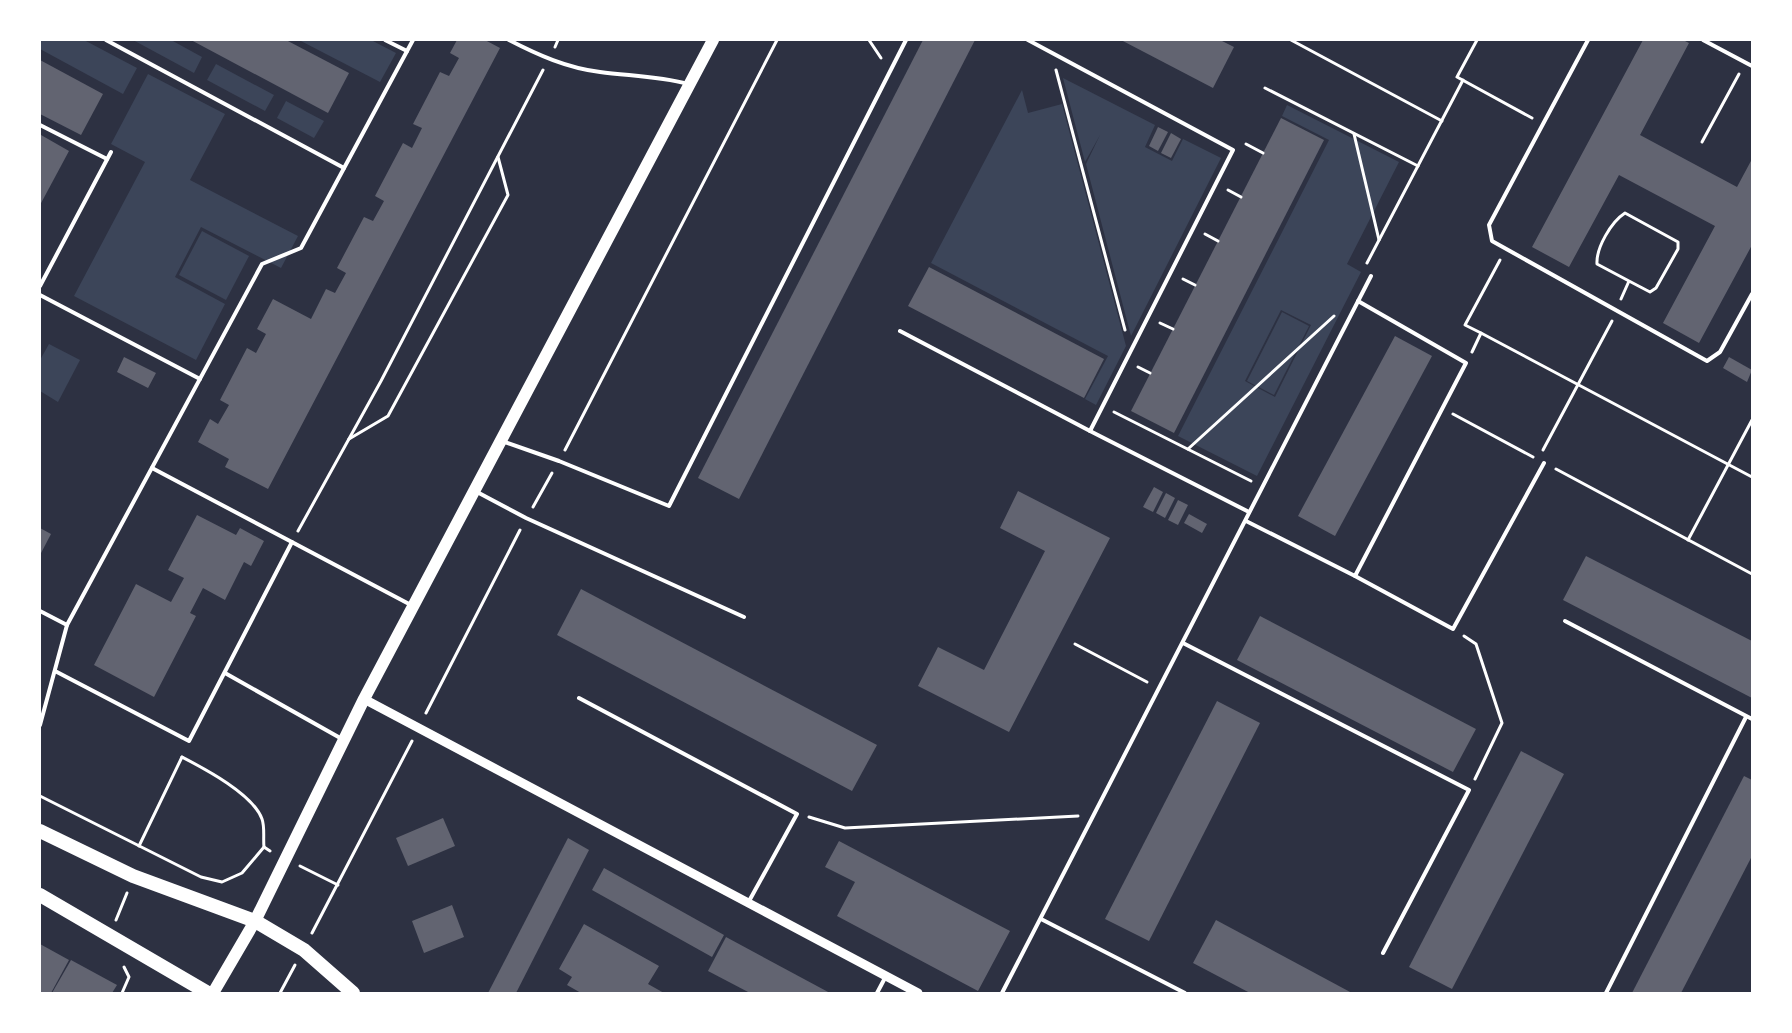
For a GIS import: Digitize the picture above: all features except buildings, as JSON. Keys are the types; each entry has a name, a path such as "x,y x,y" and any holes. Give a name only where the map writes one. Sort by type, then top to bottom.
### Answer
{"highway":[{"path":"40,831 133,876 254,921 304,950 353,993"},
{"path":"40,895 208,993"}],"main road":[{"path":"213,993 254,921 286,859 364,699 476,492 713,40"}],"street":[{"path":"364,699 918,993"}],"lane":[{"path":"106,40 344,168"},
{"path":"385,40 407,51"},
{"path":"40,725 67,625 262,264 301,248 413,40"},
{"path":"509,40 548,60 599,72 661,77 690,84"},
{"path":"502,441 559,461 669,506 906,40"},
{"path":"1028,40 1232,150 1090,431"},
{"path":"1588,40 1488,225 1492,241 1707,361 1720,352 1752,294"},
{"path":"1704,40 1752,66"},
{"path":"40,125 107,159"},
{"path":"40,286 110,152"},
{"path":"1002,993 1371,276"},
{"path":"40,296 200,380"},
{"path":"1355,576 1466,363 1358,301"},
{"path":"900,331 1249,512"},
{"path":"1246,521 1454,628 1544,463"},
{"path":"152,468 413,606"},
{"path":"476,492 526,518 744,617"},
{"path":"55,671 189,741 292,542"},
{"path":"40,611 67,625"},
{"path":"1565,621 1752,719"},
{"path":"1183,643 1469,790 1383,953"},
{"path":"225,672 344,740"},
{"path":"579,698 797,814 748,903"},
{"path":"1606,993 1746,716"},
{"path":"1041,919 1185,993"},
{"path":"877,993 886,976"}],"path":[{"path":"292,542 349,439 558,40"},
{"path":"280,993 338,885 526,518 559,461 777,40"},
{"path":"869,40 890,72"},
{"path":"1291,40 1442,121"},
{"path":"1476,40 1457,77 1543,124"},
{"path":"1052,53 1130,350"},
{"path":"1702,142 1746,63"},
{"path":"1371,276 1367,263 1463,80"},
{"path":"1264,88 1418,166"},
{"path":"1354,133 1379,241"},
{"path":"1238,140 1263,153"},
{"path":"349,439 388,416 508,195 498,157"},
{"path":"1506,249 1465,325 1752,477"},
{"path":"1188,449 1335,315"},
{"path":"1466,363 1482,334"},
{"path":"1103,406 1262,486"},
{"path":"1442,409 1752,574"},
{"path":"1688,540 1752,420"},
{"path":"1454,628 1476,644 1502,722 1469,790"},
{"path":"1075,644 1160,688"},
{"path":"139,846 189,741"},
{"path":"40,796 201,877 222,882 242,873 264,847 262,819 243,795 212,772 182,757"},
{"path":"797,814 845,828 1094,815"},
{"path":"264,847 338,885"},
{"path":"110,936 133,876"}],"shaded area":[{"path":"40,40 84,40 137,68 123,94 40,49"},
{"path":"133,40 171,40 202,57 194,73"},
{"path":"299,40 371,40 396,53 380,82"},
{"path":"216,64 274,95 265,111 207,80"},
{"path":"148,74 225,114 190,180 298,236 281,268 201,227 175,277 225,304 196,360 74,296 145,162 111,144"},
{"path":"1063,78 1155,125 1145,147 1172,161 1183,139 1221,158 1131,336 1086,164 1100,135 1085,162"},
{"path":"1022,90 1028,113 1062,104 1126,346 1096,405 1085,399 1108,356 931,263"},
{"path":"286,101 324,121 314,138 277,118"},
{"path":"1287,105 1399,162 1347,264 1361,272 1257,476 1178,436 1329,140 1282,116","holes":["1281,310 1311,325 1275,397 1245,381"]},
{"path":"202,231 249,256 226,300 179,275"},
{"path":"1282,312 1309,326 1274,395 1247,381"},
{"path":"49,344 80,360 58,402 40,391 40,360"}]}
